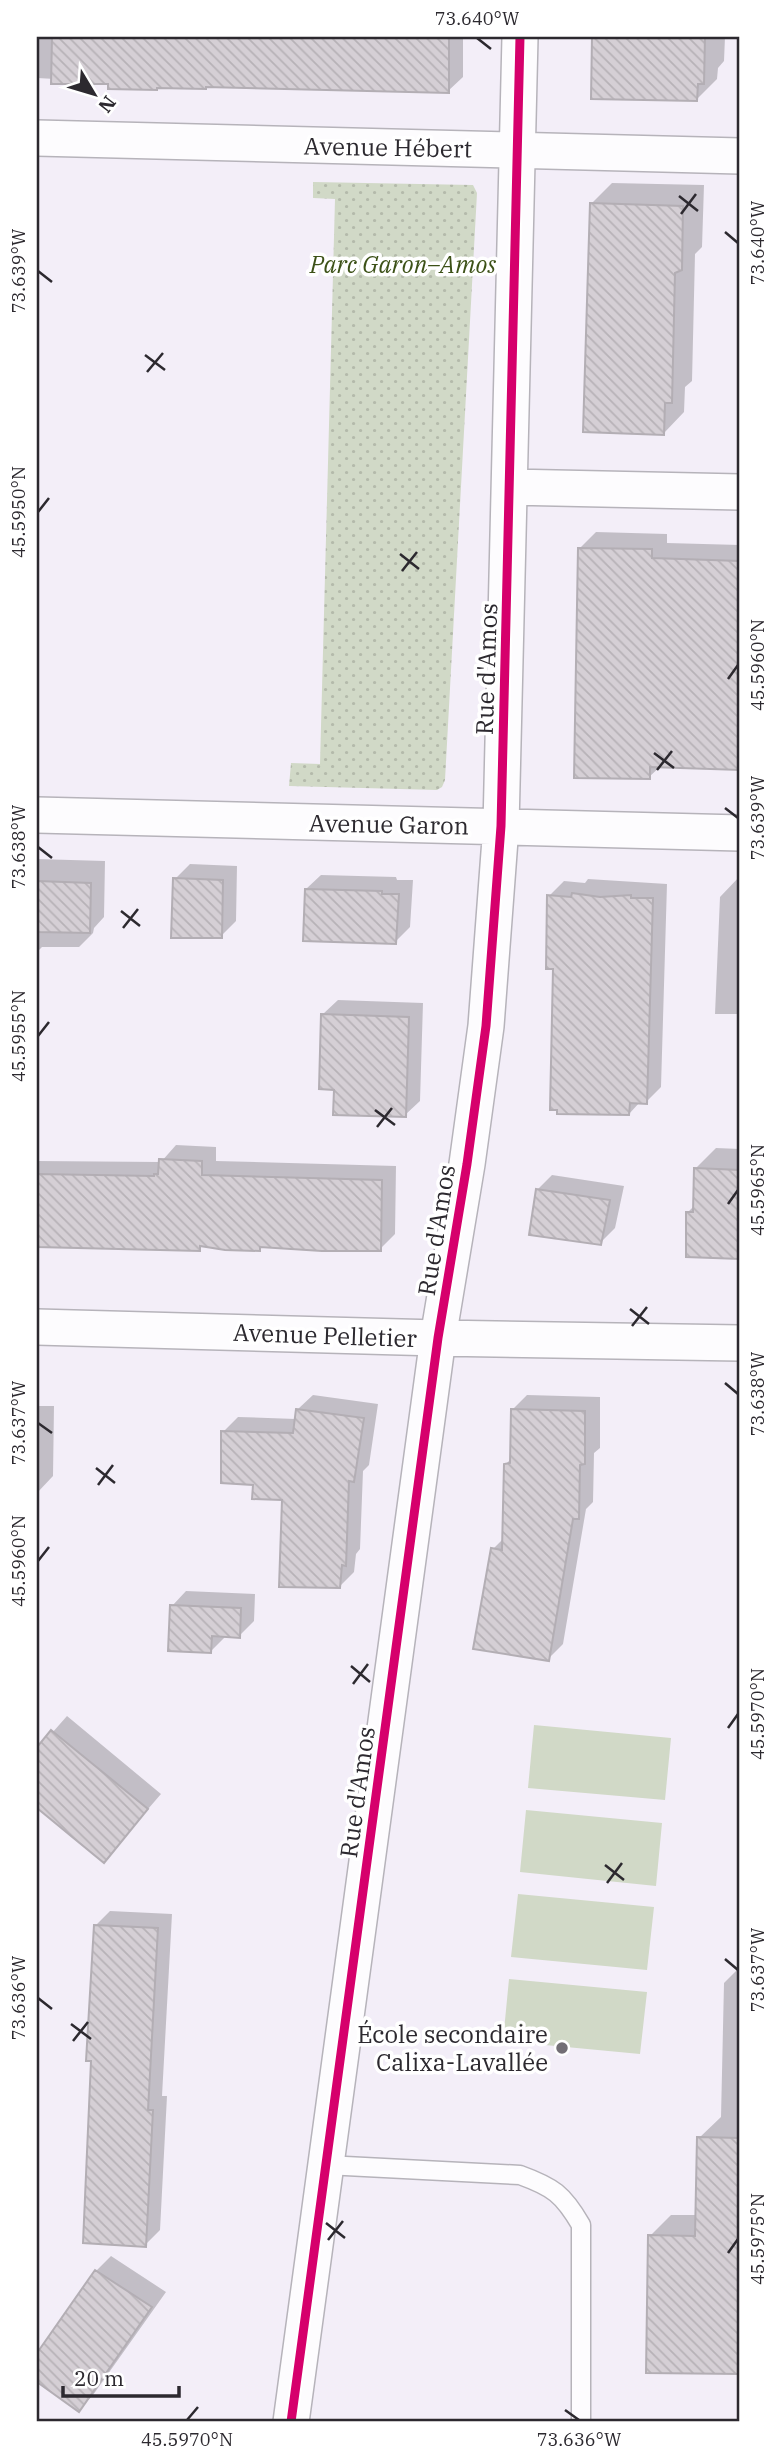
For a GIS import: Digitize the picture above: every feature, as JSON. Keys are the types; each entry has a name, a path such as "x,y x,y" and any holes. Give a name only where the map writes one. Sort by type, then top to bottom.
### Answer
{"street":[{"name":"Rue d'Amos","path":"291,2422 438,1338 467,1164 486,1026 501,826 520,37"},
{"name":"Avenue Hébert","path":"37,138 740,156"},
{"path":"510,487 740,492"},
{"name":"Avenue Garon","path":"37,816 740,833"},
{"name":"Avenue Pelletier","path":"37,1327 740,1343"}],"lane":[{"path":"326,2165 520,2175 545,2184 567,2200 581,2225 582,2422"}],"green space":[{"name":"Parc Garon–Amos","path":"313,182 473,185 477,193 445,780 437,790 289,786 291,763 320,764 335,199 313,198"},
{"path":"534,1725 671,1738 665,1800 528,1788"},
{"path":"526,1810 662,1823 656,1886 520,1872"},
{"path":"518,1894 654,1907 647,1970 511,1957"},
{"path":"509,1979 647,1992 640,2054 503,2041"}],"building":[{"path":"52,37 449,37 449,93 206,87 108,89 108,84 51,84"},
{"path":"592,37 705,37 704,84 698,84 697,101 591,99"},
{"path":"590,203 683,206 682,270 675,273 672,403 665,403 664,435 583,432"},
{"path":"578,548 652,549 652,558 740,561 740,770 650,767 650,779 574,778"},
{"path":"173,878 223,880 222,938 171,938"},
{"path":"37,881 91,883 90,933 37,932"},
{"path":"305,889 399,894 396,944 303,941"},
{"path":"572,893 600,897 631,895 631,898 653,898 647,1104 630,1103 629,1115 557,1114 557,1110 550,1110 553,969 546,969 547,895 571,897"},
{"path":"321,1014 409,1017 406,1117 333,1115 334,1090 319,1089"},
{"path":"159,1159 202,1161 202,1175 382,1180 381,1251 260,1247 260,1251 200,1246 200,1251 37,1247 37,1174 154,1176 158,1174"},
{"path":"694,1168 740,1170 740,1259 686,1257 686,1212 693,1212"},
{"path":"536,1189 610,1200 601,1245 529,1235"},
{"path":"296,1409 364,1418 354,1482 349,1481 346,1566 342,1565 340,1588 279,1587 282,1500 252,1499 253,1485 221,1483 221,1431 293,1433"},
{"path":"511,1409 585,1411 585,1464 580,1465 579,1519 573,1519 549,1661 473,1649 491,1548 502,1550 504,1464 510,1463"},
{"path":"170,1605 241,1608 240,1638 212,1636 211,1653 168,1651"},
{"path":"51,1730 148,1809 104,1863 37,1808 37,1747"},
{"path":"94,1925 158,1928 148,2110 153,2110 146,2247 83,2243 91,2061 86,2061"},
{"path":"697,2137 740,2138 740,2374 646,2373 648,2235 695,2236"},
{"path":"95,2270 152,2307 79,2412 37,2382 37,2353"}],"cycle path":[{"path":"291,2422 438,1338 467,1164 486,1026 501,826 520,37"}],"place":[{"name":"École secondaire Calixa-Lavallée","path":"562,2048"}]}
